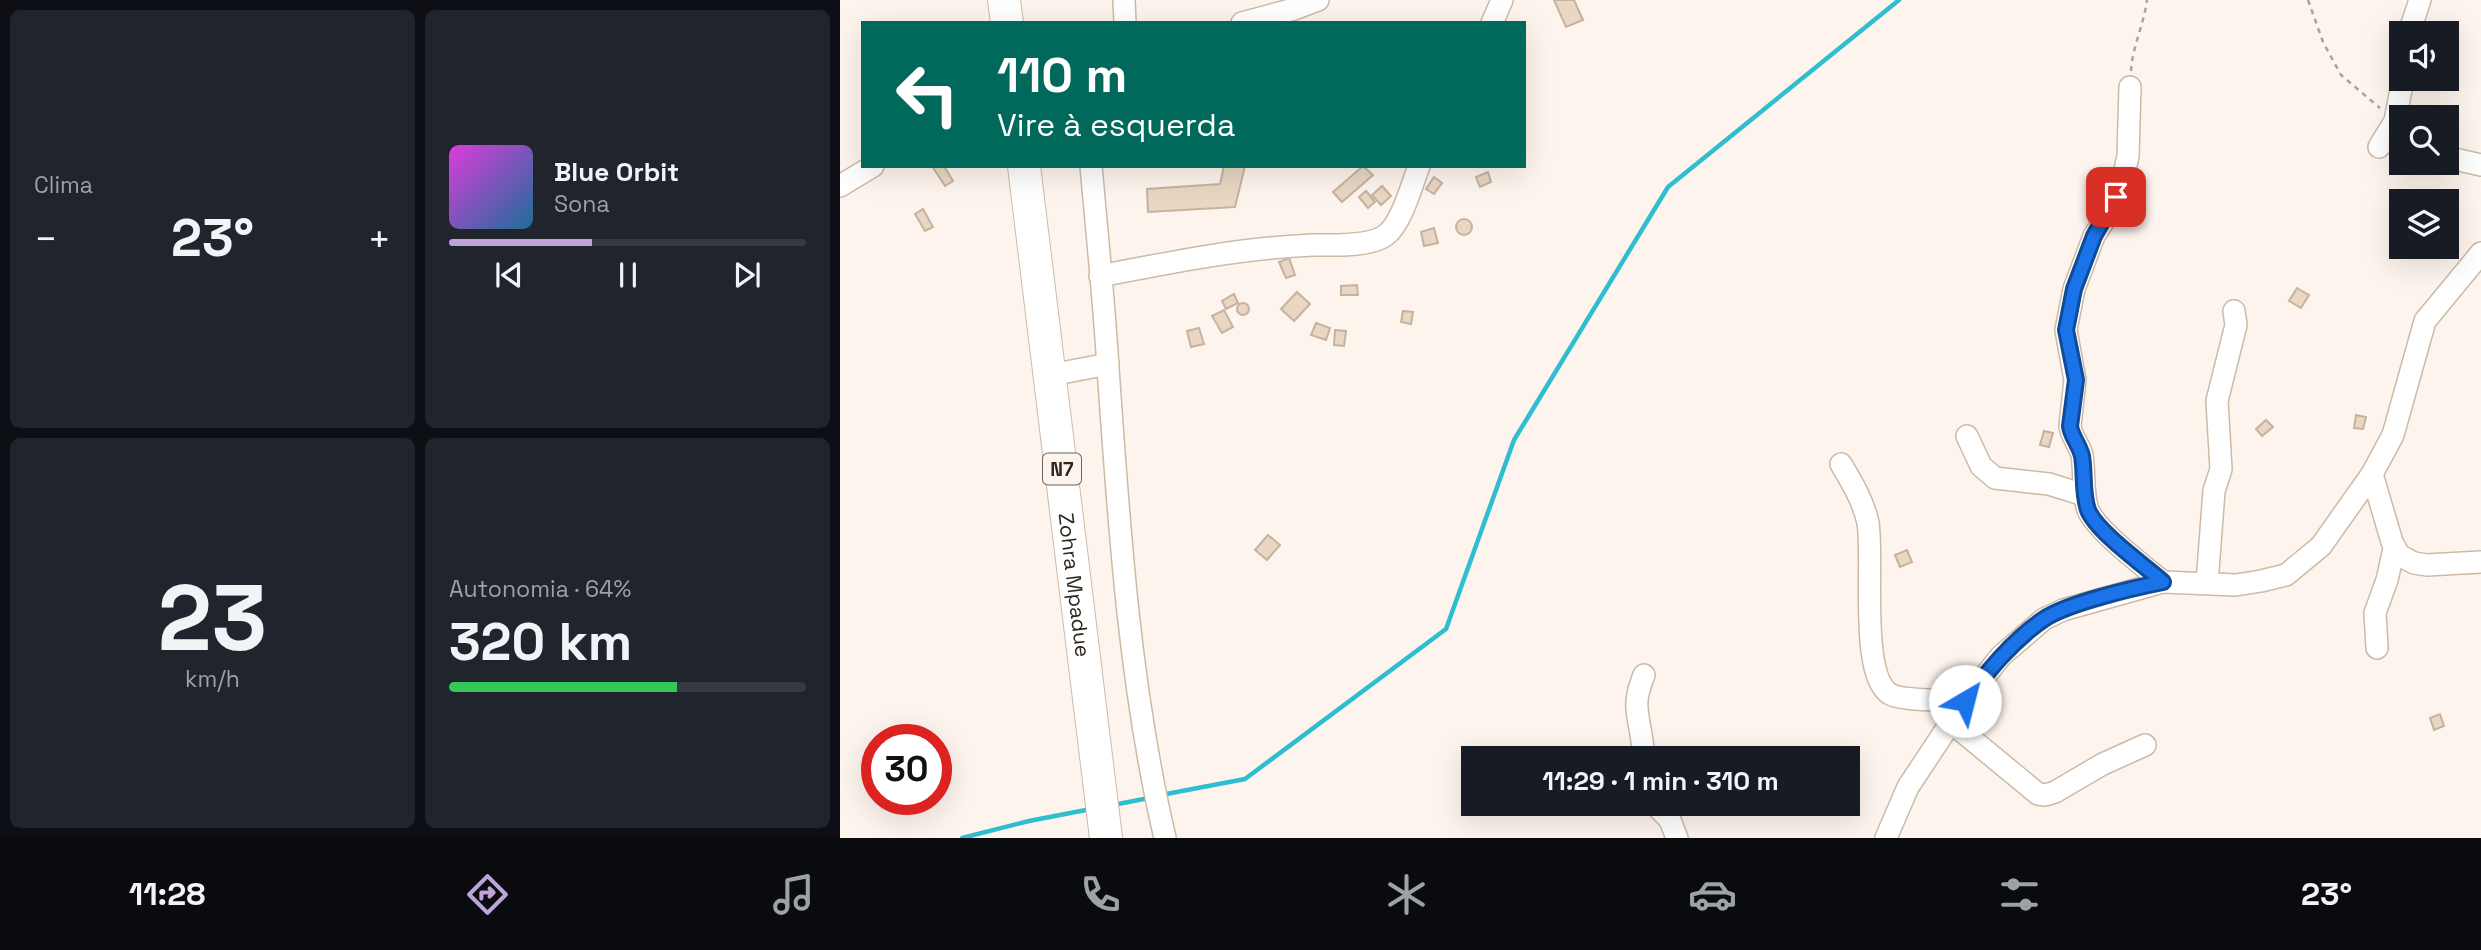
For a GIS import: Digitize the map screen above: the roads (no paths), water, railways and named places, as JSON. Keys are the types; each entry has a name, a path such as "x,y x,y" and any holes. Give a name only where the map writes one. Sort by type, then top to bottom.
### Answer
{"highway":[{"path":"1004,0 1007,21"},
{"name":"Zohra Mpadue","path":"1024,168 1106,838"}],"street":[{"path":"1124,0 1125,21"},
{"path":"1249,21 1318,0"},
{"path":"1493,21 1502,0"},
{"path":"2413,21 2420,0"},
{"path":"2130,87 2128,156 2122,184 2110,211 2094,236 2074,289 2066,330 2076,380 2070,426 2082,457 2084,495 2092,517 2163,582"},
{"path":"2379,147 2389,135"},
{"path":"2459,160 2481,165"},
{"path":"840,186 870,168"},
{"path":"1091,168 1108,364 1119,539 1146,752 1165,838"},
{"path":"1100,276 1216,253 1265,247 1374,241 1387,234 1398,219 1418,168"},
{"path":"1886,838 1908,787 1965,701 2001,656 2044,619 2063,610 2163,582 2236,585 2286,575 2321,546 2372,474 2397,426 2403,395 2425,321 2481,253"},
{"path":"2207,583 2214,491 2221,469 2217,401 2236,325 2234,312"},
{"path":"1051,375 1108,364"},
{"path":"1967,436 1981,466 1995,478 2049,484 2084,495"},
{"path":"1841,464 1868,522 1871,601 1869,630 1877,678 1888,693 1895,697 1965,701"},
{"path":"2372,474 2394,549 2399,555 2414,563 2476,568"},
{"path":"2376,648 2375,612 2387,580 2394,549"},
{"path":"1644,675 1637,707 1644,746"},
{"path":"1952,723 2038,794 2045,795 2125,753 2146,746"},
{"path":"1666,816 1677,838"}],"waterway":[{"path":"1161,795 1245,779 1446,629 1514,440 1668,187 1899,0"},
{"path":"1113,805 1149,798"},
{"path":"962,838 1091,809"}]}
